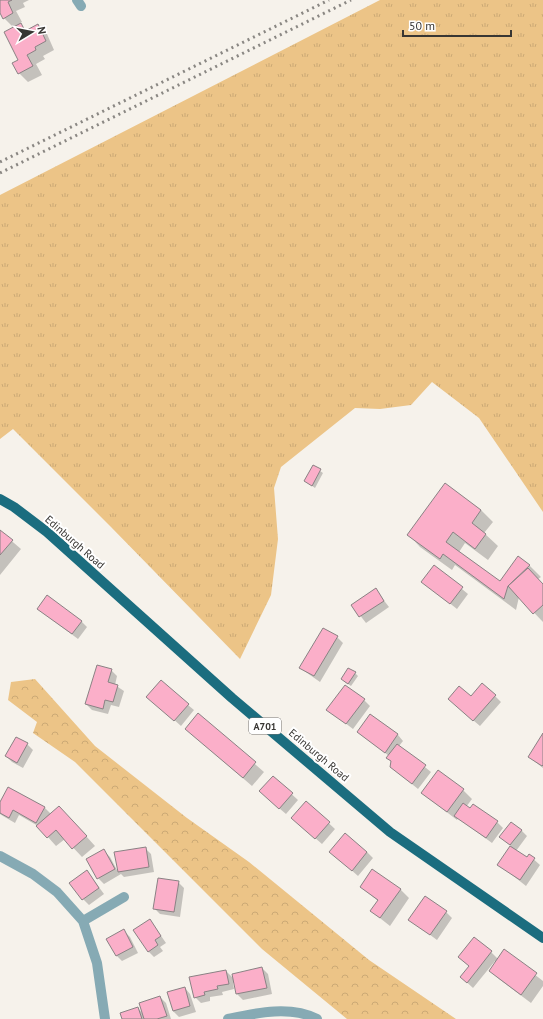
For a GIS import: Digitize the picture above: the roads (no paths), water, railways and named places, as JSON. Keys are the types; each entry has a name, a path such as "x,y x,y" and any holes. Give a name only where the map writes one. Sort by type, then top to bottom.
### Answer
{"main road":[{"name":"Edinburgh Road","path":"0,499 14,507 47,532 232,698 390,832 543,938"}],"street":[{"path":"0,856 33,874 58,892 83,921 97,964 106,1019"},
{"path":"83,921 124,897"},
{"path":"228,1019 261,1012 305,1013 317,1019"}],"railway":[{"path":"0,162 329,0"},
{"path":"0,173 351,0"}]}
